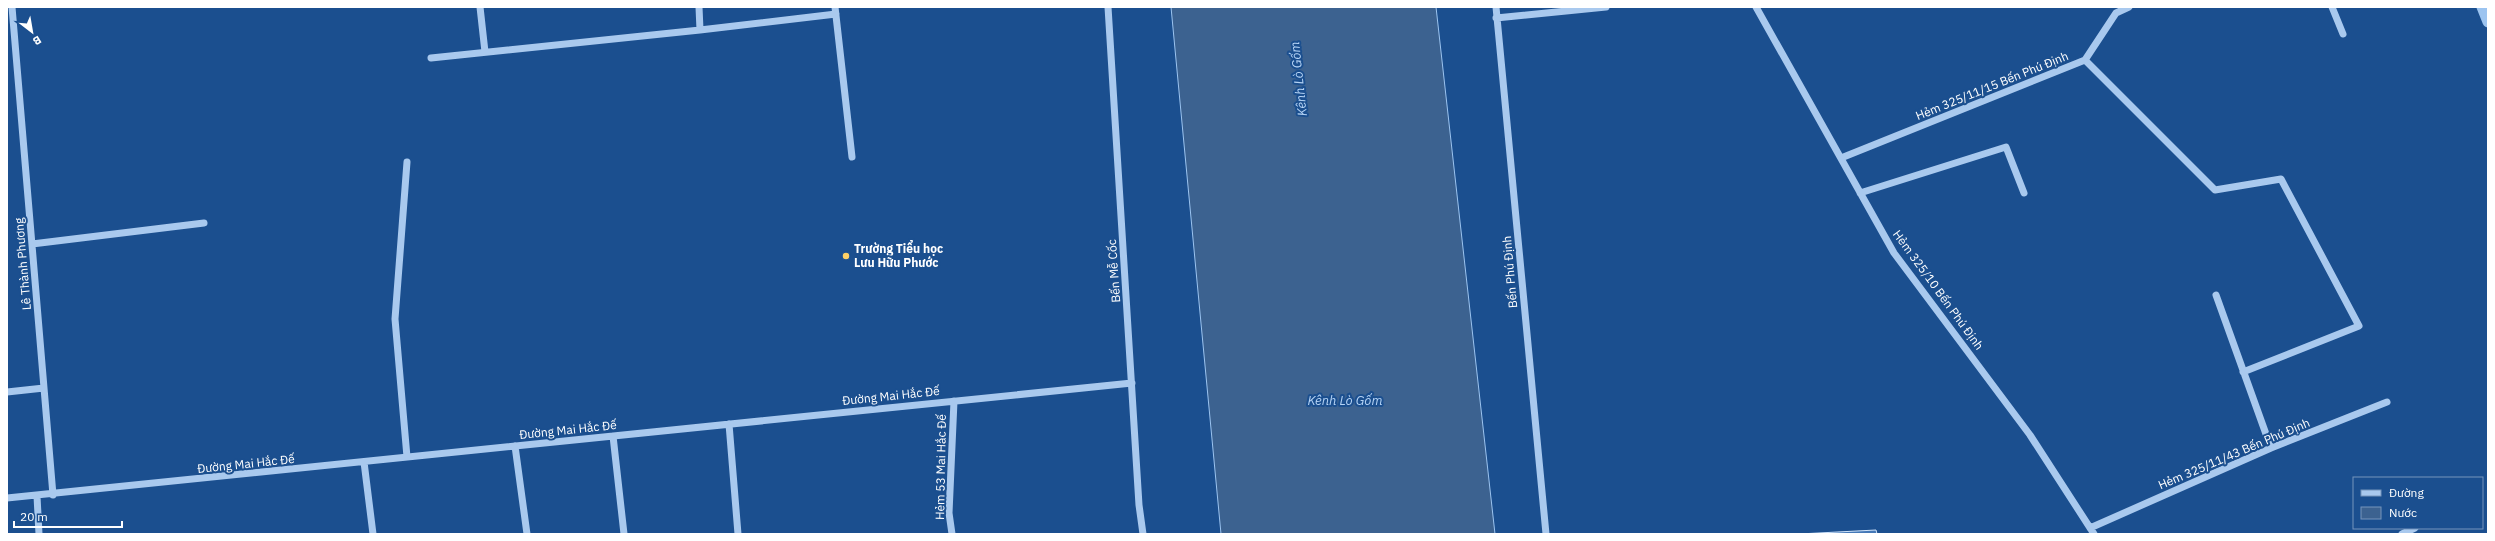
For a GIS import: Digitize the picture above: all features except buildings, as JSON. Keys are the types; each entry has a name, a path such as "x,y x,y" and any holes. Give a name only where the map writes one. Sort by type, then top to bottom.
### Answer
{"street":[{"name":"Lê Thành Phương","path":"12,7 11,34 32,244 53,495"},
{"path":"480,7 485,52"},
{"path":"699,7 700,30"},
{"name":"Bến Mễ Cốc","path":"1108,7 1143,534"},
{"name":"Bến Phú Định","path":"1496,7 1546,534"},
{"path":"1496,18 1606,7"},
{"name":"Hẻm 325/10 Bến Phú Định","path":"1756,7 1894,252 2030,435 2092,531"},
{"name":"Hẻm 325/11/15 Bến Phú Định","path":"1841,158 2086,60 2116,13 2129,7"},
{"path":"2332,7 2343,34"},
{"path":"431,58 700,30 836,10 852,157"},
{"path":"2086,60 2215,190 2281,178 2359,326 2243,372"},
{"path":"1860,193 2006,148 2024,193"},
{"path":"407,162 395,319 407,458"},
{"path":"32,244 204,223"},
{"path":"2216,295 2271,448"},
{"name":"Đường Mai Hắc Đế","path":"7,498 53,495 1132,383"},
{"path":"7,392 44,388"},
{"name":"Hẻm 53 Mai Hắc Đế","path":"952,534 949,513 954,401"},
{"name":"Hẻm 325/11/43 Bến Phú Định","path":"2092,531 2271,448 2387,402"},
{"path":"730,424 738,534"},
{"path":"613,436 624,534"},
{"path":"515,446 527,534"},
{"path":"364,462 373,534"},
{"path":"37,496 39,534"},
{"path":"2402,534 2413,529"}],"water":[{"name":"Kênh Lò Gốm","path":"1171,7 1436,7 1495,534 1221,534"}],"waterway":[{"path":"2482,7 2488,22"}],"place":[{"name":"Trường Tiểu học Lưu Hữu Phước","path":"846,256"}]}
